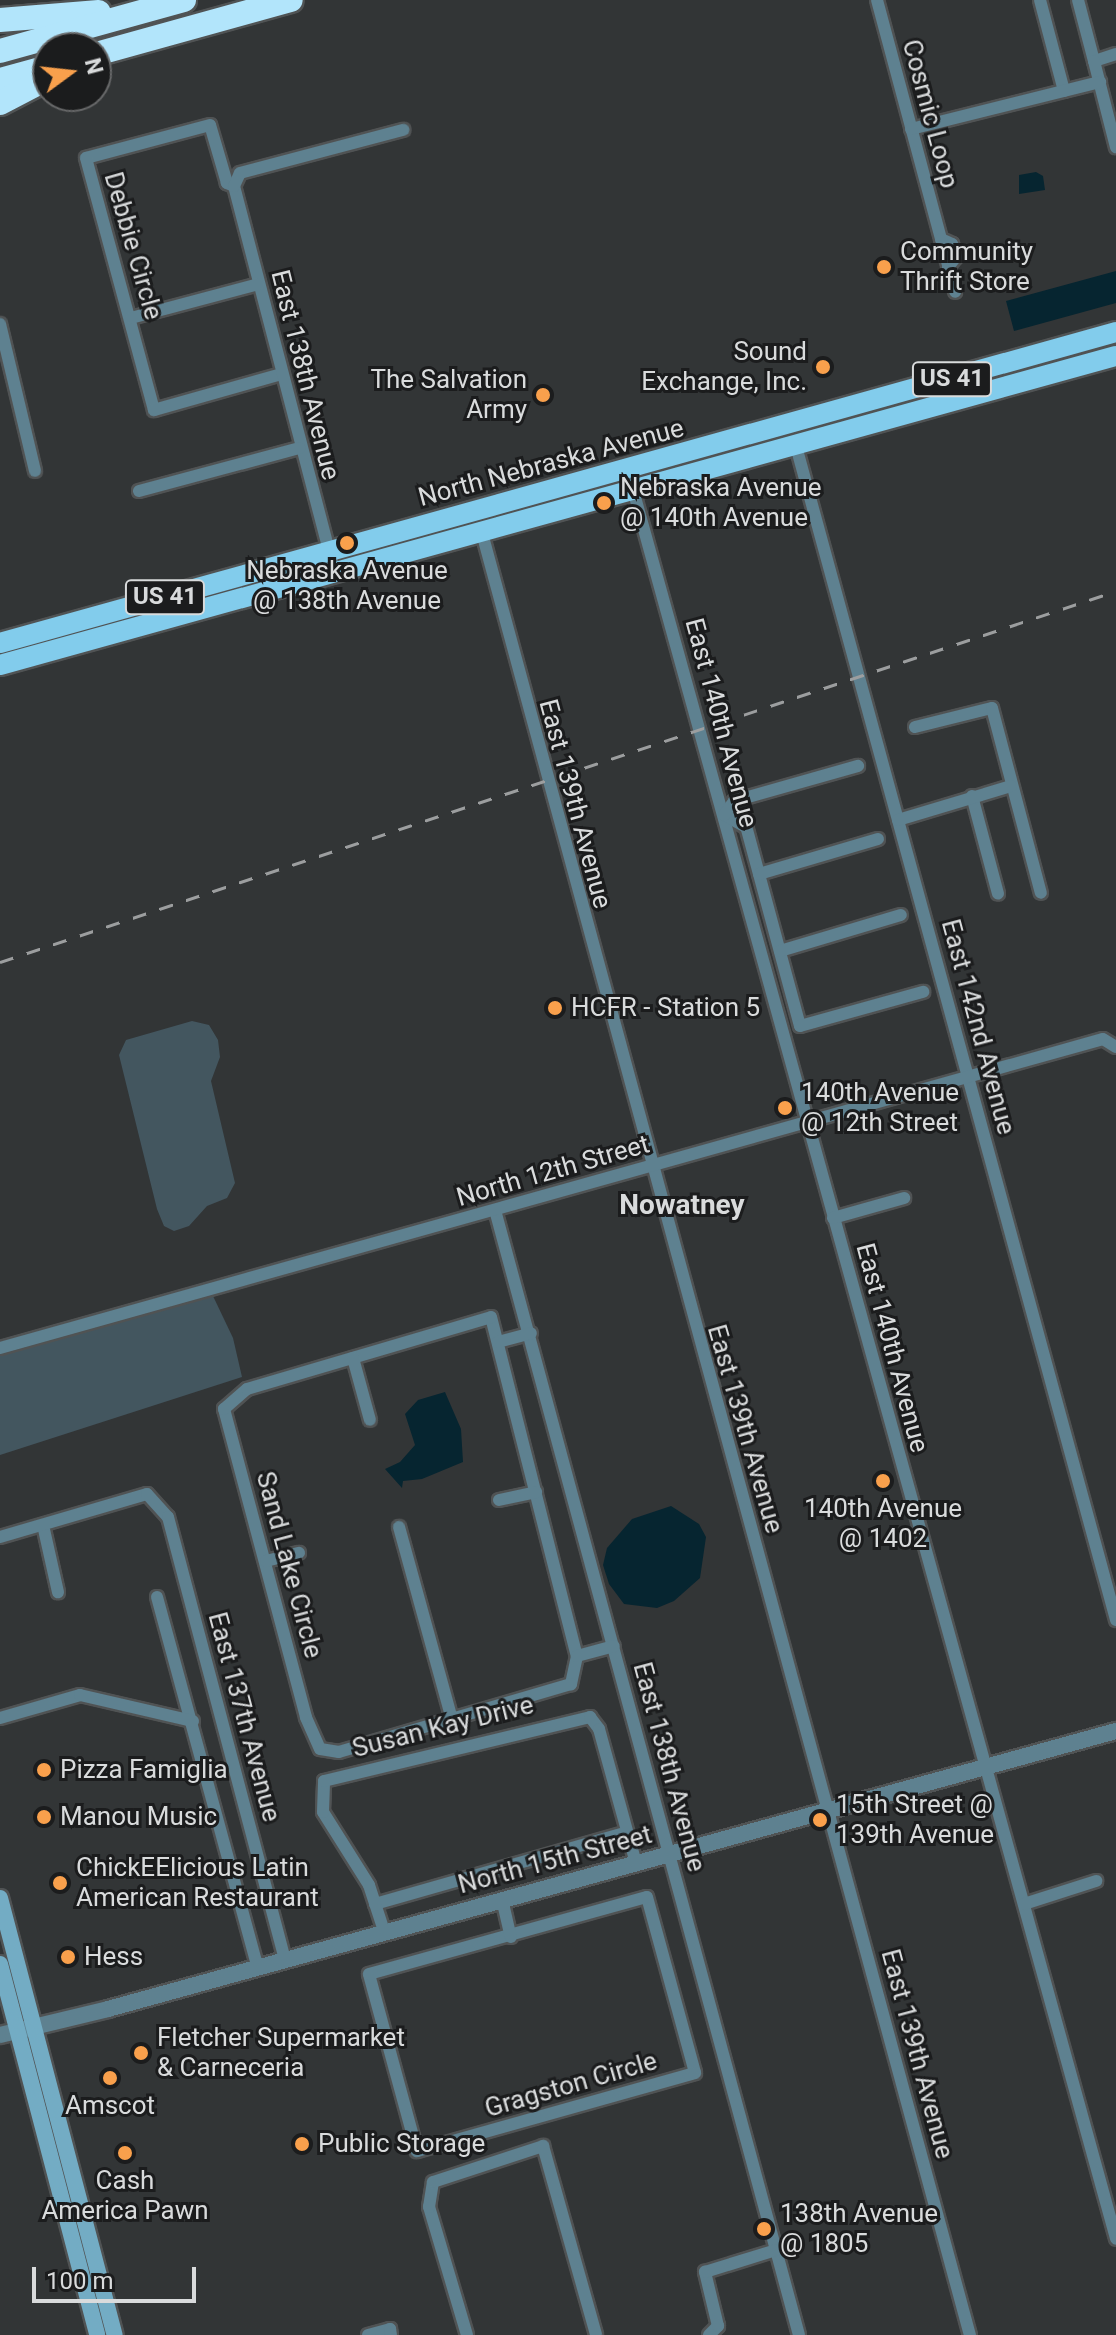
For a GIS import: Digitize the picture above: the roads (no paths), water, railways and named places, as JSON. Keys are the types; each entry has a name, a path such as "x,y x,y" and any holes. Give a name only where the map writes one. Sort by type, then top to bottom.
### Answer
{"highway":[{"path":"0,51 184,0"},
{"path":"112,50 291,0"},
{"path":"0,20 158,7"},
{"path":"0,80 32,71"},
{"path":"0,103 32,86"}],"main road":[{"name":"North Nebraska Avenue","path":"0,643 1116,332"},
{"name":"North Nebraska Avenue","path":"0,664 1116,356"},
{"path":"772,429 784,433 796,446"},
{"path":"618,471 623,494"},
{"path":"130,630 147,614 186,604 255,572"},
{"path":"0,664 85,630 91,617"},
{"path":"0,1898 12,2033"},
{"path":"0,1964 12,2033 83,2247 106,2333"}],"street":[{"name":"Cosmic Loop","path":"877,0 941,239 952,244 956,257 948,267 955,292"},
{"path":"1040,0 1064,91"},
{"path":"1078,0 1116,147"},
{"path":"1094,61 1116,54"},
{"path":"911,129 1100,82"},
{"name":"Debbie Circle","path":"234,186 227,183 210,125 86,158 154,410 281,374"},
{"path":"234,186 240,173 403,130"},
{"name":"East 138th Avenue","path":"234,186 299,448 335,573"},
{"path":"131,318 259,284"},
{"path":"0,324 35,471"},
{"name":"East 142nd Avenue","path":"796,446 1116,1620"},
{"path":"139,491 299,448"},
{"name":"East 140th Avenue","path":"623,494 724,815 1116,2239"},
{"name":"East 139th Avenue","path":"482,533 649,1167 970,2335"},
{"path":"915,727 992,708 1041,893"},
{"path":"746,827 724,815 739,800 858,766"},
{"path":"898,820 1011,786"},
{"path":"972,796 998,894"},
{"path":"739,800 800,1026 923,992"},
{"path":"759,874 878,839"},
{"path":"780,951 901,915"},
{"name":"North 12th Street","path":"0,1348 1103,1039 1116,1047"},
{"path":"833,1218 904,1198"},
{"name":"East 138th Avenue","path":"495,1210 531,1333 799,2335"},
{"name":"Sand Lake Circle","path":"498,1342 491,1317 247,1389 224,1409 306,1717 320,1749 339,1752 571,1684 577,1656"},
{"path":"531,1333 498,1342 577,1656 614,1646"},
{"path":"353,1358 370,1420"},
{"path":"499,1500 536,1492"},
{"name":"East 137th Avenue","path":"43,1525 147,1494 168,1517 285,1959"},
{"path":"0,1537 43,1525 58,1592"},
{"path":"399,1527 452,1720"},
{"path":"266,1561 299,1553"},
{"path":"157,1597 257,1966"},
{"path":"0,1718 80,1695 193,1721"},
{"name":"Susan Kay Drive","path":"384,1931 369,1885 323,1812 324,1781 580,1715 590,1717 599,1729 636,1863"},
{"name":"North 15th Street","path":"12,2033 1116,1731"},
{"path":"375,1904 627,1832"},
{"path":"1024,1904 1096,1881"},
{"name":"Gragston Circle","path":"647,1897 695,2073 417,2151 369,1974 511,1937 647,1897"},
{"path":"502,1899 511,1937"},
{"path":"467,2335 429,2207 433,2182 543,2146 596,2335"},
{"path":"709,2335 718,2326 705,2272 776,2250"},
{"path":"368,2335 390,2329 391,2335"}],"railway":[{"path":"0,962 1116,591"}],"place":[{"name":"Community Thrift Store","path":"884,267"},
{"name":"Sound Exchange, Inc.","path":"823,367"},
{"name":"The Salvation Army","path":"543,395"},
{"name":"Nebraska Avenue @ 140th Avenue","path":"604,503"},
{"name":"Nebraska Avenue @ 138th Avenue","path":"347,543"},
{"name":"HCFR - Station 5","path":"555,1008"},
{"name":"140th Avenue @ 12th Street","path":"785,1108"},
{"name":"140th Avenue @ 1402","path":"883,1481"},
{"name":"Pizza Famiglia","path":"44,1770"},
{"name":"Manou Music","path":"44,1817"},
{"name":"15th Street @ 139th Avenue","path":"820,1820"},
{"name":"ChickEElicious Latin American Restaurant","path":"60,1883"},
{"name":"Hess","path":"68,1957"},
{"name":"Fletcher Supermarket & Carneceria","path":"141,2053"},
{"name":"Amscot","path":"110,2078"},
{"name":"Public Storage","path":"302,2144"},
{"name":"Cash America Pawn","path":"125,2153"},
{"name":"138th Avenue @ 1805","path":"764,2229"}],"district":[{"name":"Nowatney","path":"682,1205"}]}
